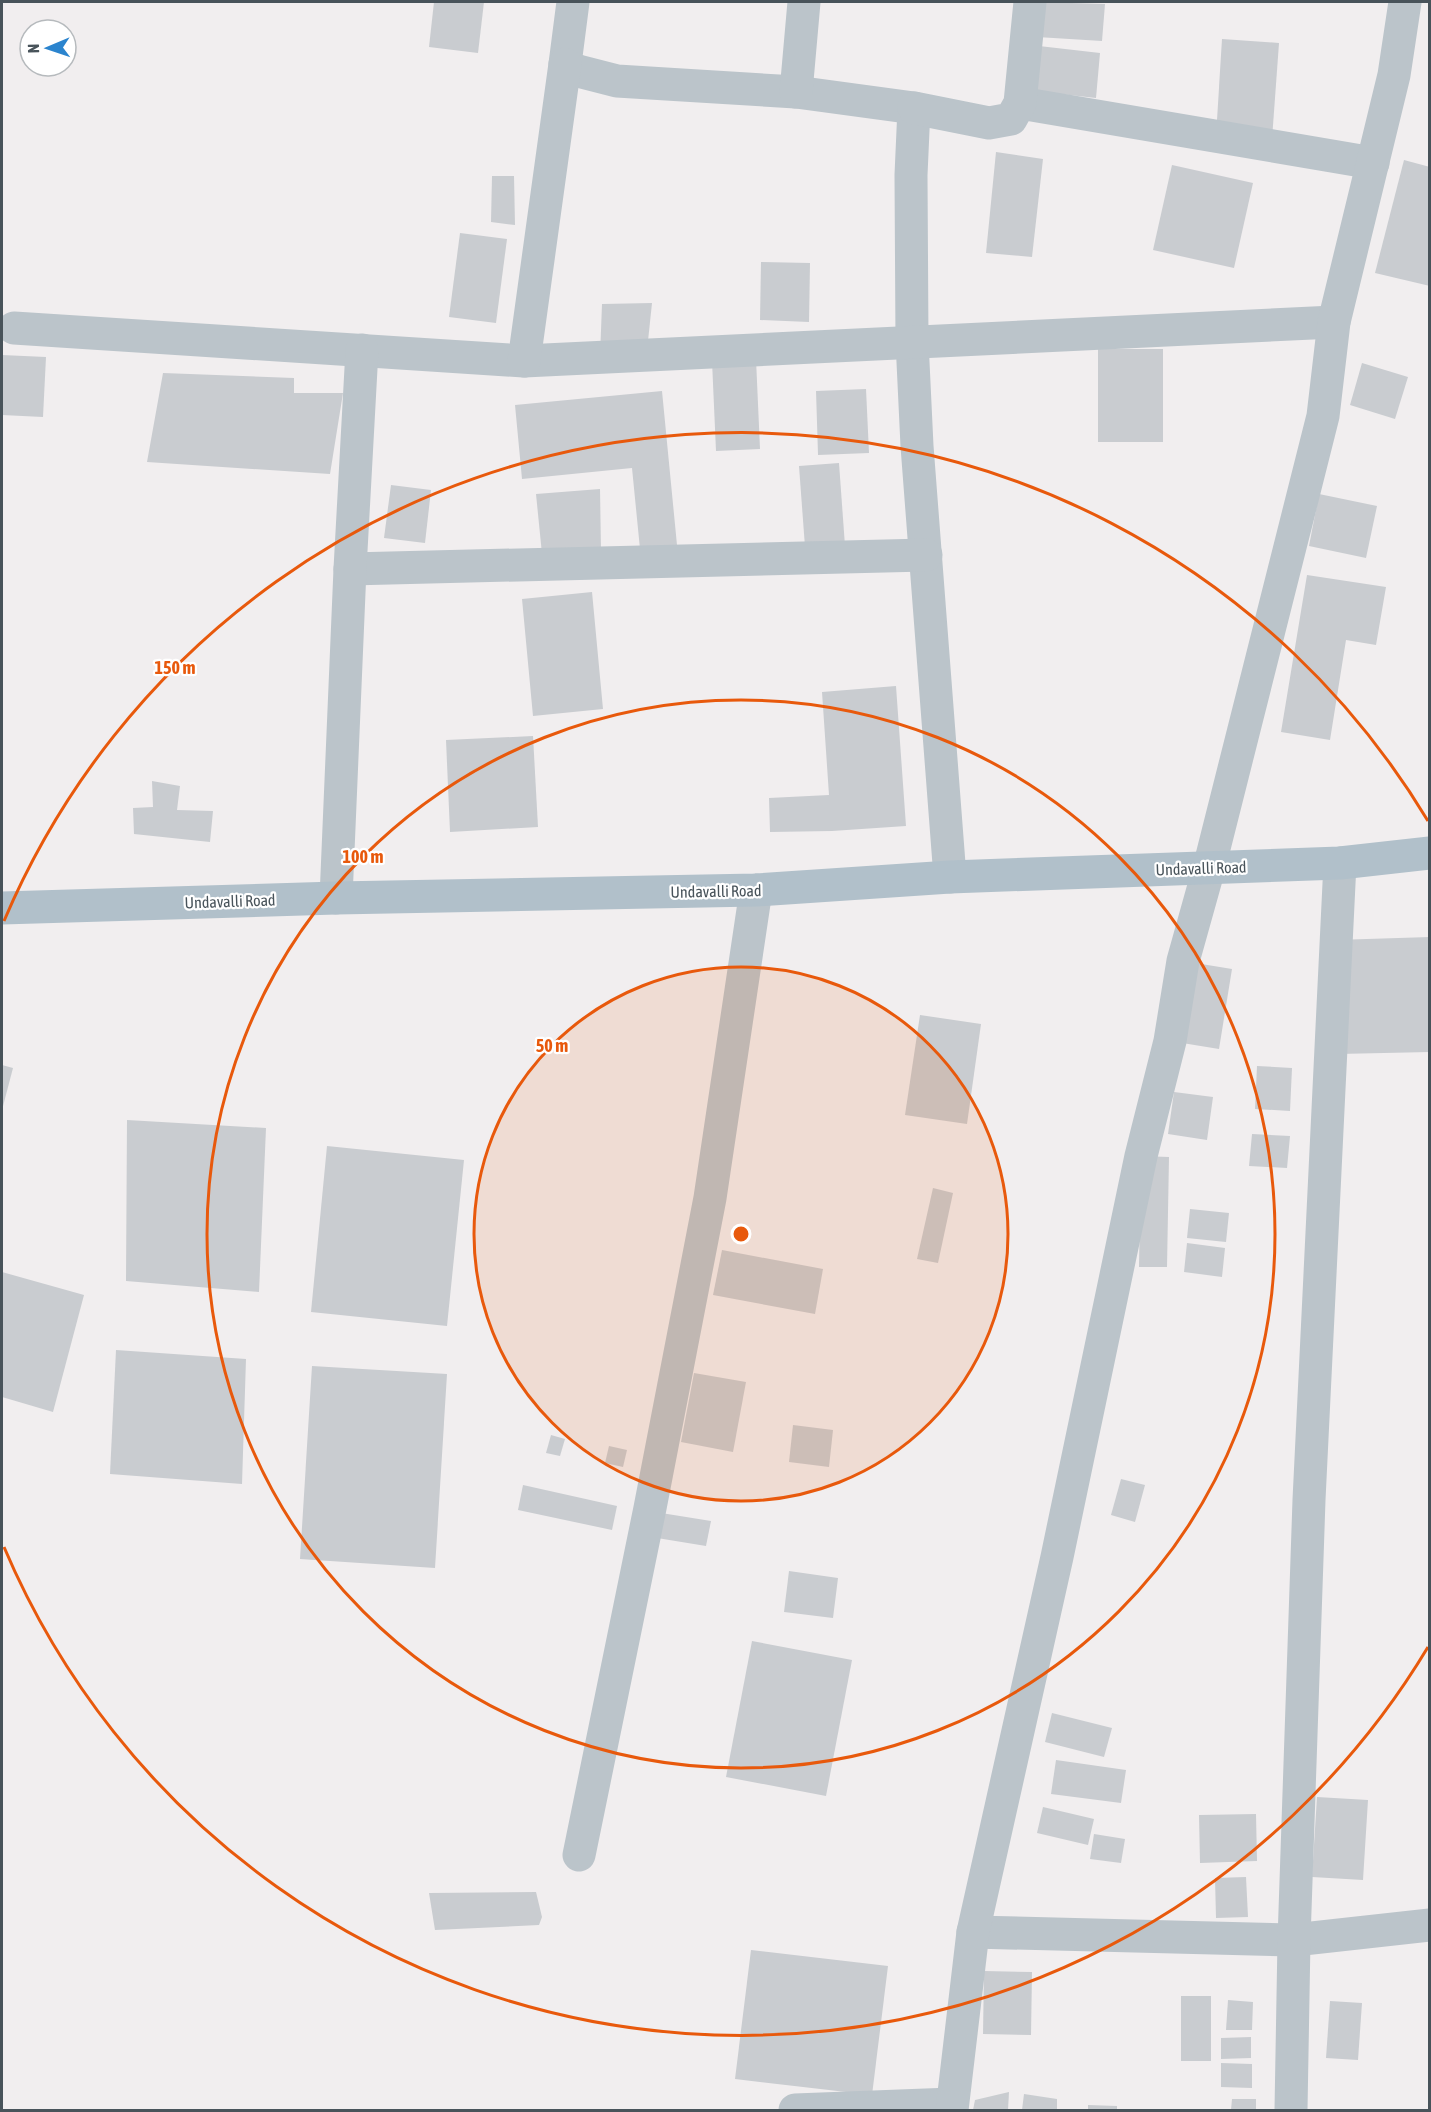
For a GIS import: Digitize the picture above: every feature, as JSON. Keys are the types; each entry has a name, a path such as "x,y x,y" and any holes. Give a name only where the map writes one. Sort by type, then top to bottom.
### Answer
{"main road":[{"name":"Undavalli Road","path":"2,908 336,898 756,890 950,877 1340,863 1430,853"}],"street":[{"path":"524,361 573,2"},
{"path":"796,92 804,2"},
{"path":"565,64 578,71 617,81 796,92 914,108 989,123 1011,119 1020,103 1030,2"},
{"path":"795,2110 952,2107 973,1932 1057,1557 1141,1156 1170,1041 1183,961 1209,868 1323,416 1334,322 1394,75 1405,2"},
{"path":"1020,103 1373,163"},
{"path":"914,108 911,175 912,341 917,446 950,877"},
{"path":"14,328 524,361 1334,322"},
{"path":"336,898 362,350"},
{"path":"350,569 926,555"},
{"path":"1292,2110 1294,1941 1309,1500 1340,863"},
{"path":"579,1855 648,1519 710,1198 756,890"},
{"path":"973,1932 1294,1941 1430,1925"}],"building":[{"path":"434,2 484,2 478,53 429,47"},
{"path":"1039,2 1105,4 1102,41 1037,37"},
{"path":"1222,39 1279,43 1272,139 1216,136"},
{"path":"1039,46 1100,53 1096,98 1034,91"},
{"path":"996,152 1043,159 1032,257 986,253"},
{"path":"1404,160 1430,167 1430,286 1375,273"},
{"path":"1172,165 1253,183 1234,268 1153,250"},
{"path":"492,176 514,176 515,225 491,222"},
{"path":"460,233 507,239 496,323 449,317"},
{"path":"761,262 810,263 809,322 760,320"},
{"path":"652,303 648,341 600,357 602,304"},
{"path":"1098,349 1163,349 1163,442 1098,442"},
{"path":"2,355 46,357 43,417 2,415"},
{"path":"756,359 760,449 716,451 712,361"},
{"path":"1362,363 1408,377 1395,419 1350,405"},
{"path":"163,373 294,378 294,393 343,393 330,474 147,462"},
{"path":"866,389 869,453 818,455 816,391"},
{"path":"662,391 677,545 640,549 632,468 522,479 515,405"},
{"path":"839,463 845,546 805,547 799,466"},
{"path":"391,485 431,490 425,543 384,538"},
{"path":"600,489 601,552 543,564 536,494"},
{"path":"1319,494 1377,506 1366,558 1309,546"},
{"path":"1307,575 1386,587 1376,645 1346,640 1330,740 1281,732"},
{"path":"592,592 603,709 533,716 522,599"},
{"path":"896,686 906,826 770,832 769,798 829,795 822,692"},
{"path":"533,736 538,827 450,832 446,740"},
{"path":"152,781 180,786 177,810 213,811 210,842 134,834 133,808 153,807"},
{"path":"1430,937 1430,1052 1338,1054 1335,940"},
{"path":"1183,961 1232,969 1219,1049 1170,1041"},
{"path":"920,1015 981,1024 967,1124 905,1115"},
{"path":"2,1065 13,1068 2,1110"},
{"path":"1257,1066 1292,1068 1290,1111 1255,1109"},
{"path":"1174,1092 1213,1097 1207,1140 1168,1134"},
{"path":"127,1120 266,1128 259,1292 126,1281"},
{"path":"1252,1134 1290,1136 1287,1168 1249,1166"},
{"path":"327,1146 464,1160 447,1326 311,1312"},
{"path":"1141,1156 1169,1157 1167,1267 1139,1267"},
{"path":"933,1188 953,1193 938,1263 917,1259"},
{"path":"1190,1209 1229,1213 1226,1242 1187,1238"},
{"path":"1187,1243 1225,1248 1222,1277 1184,1272"},
{"path":"722,1250 823,1269 815,1314 713,1295"},
{"path":"2,1272 84,1295 53,1412 2,1397"},
{"path":"116,1350 246,1359 242,1484 110,1474"},
{"path":"312,1366 447,1374 435,1568 300,1559"},
{"path":"694,1373 746,1382 733,1452 681,1442"},
{"path":"793,1425 833,1430 829,1467 789,1462"},
{"path":"551,1435 565,1439 560,1456 546,1453"},
{"path":"609,1446 627,1450 623,1467 605,1463"},
{"path":"1121,1479 1145,1485 1135,1522 1111,1515"},
{"path":"523,1485 617,1506 612,1530 518,1510"},
{"path":"655,1512 711,1521 706,1546 651,1537"},
{"path":"789,1571 838,1578 833,1618 784,1612"},
{"path":"752,1641 852,1660 826,1796 726,1777"},
{"path":"1052,1713 1112,1728 1104,1757 1045,1742"},
{"path":"1056,1760 1126,1770 1121,1803 1051,1794"},
{"path":"1317,1797 1368,1800 1363,1880 1312,1877"},
{"path":"1043,1807 1094,1819 1088,1845 1037,1833"},
{"path":"1256,1814 1257,1861 1200,1863 1199,1815"},
{"path":"1094,1834 1125,1839 1121,1863 1090,1859"},
{"path":"1246,1877 1248,1917 1216,1918 1215,1878"},
{"path":"536,1892 542,1917 539,1925 435,1930 429,1893"},
{"path":"751,1950 888,1966 872,2095 735,2079"},
{"path":"984,1971 1032,1972 1031,2035 983,2034"},
{"path":"1181,1996 1211,1996 1211,2061 1181,2061"},
{"path":"1228,2000 1253,2002 1252,2030 1226,2030"},
{"path":"1330,2001 1362,2003 1358,2060 1326,2058"},
{"path":"1251,2037 1251,2058 1221,2059 1221,2038"},
{"path":"1221,2063 1252,2064 1252,2088 1221,2087"},
{"path":"1009,2092 1008,2110 973,2110 975,2100"},
{"path":"1024,2094 1057,2099 1057,2110 1022,2110"},
{"path":"1232,2099 1256,2099 1256,2110 1231,2110"},
{"path":"1088,2105 1117,2106 1117,2110 1088,2110"}]}
